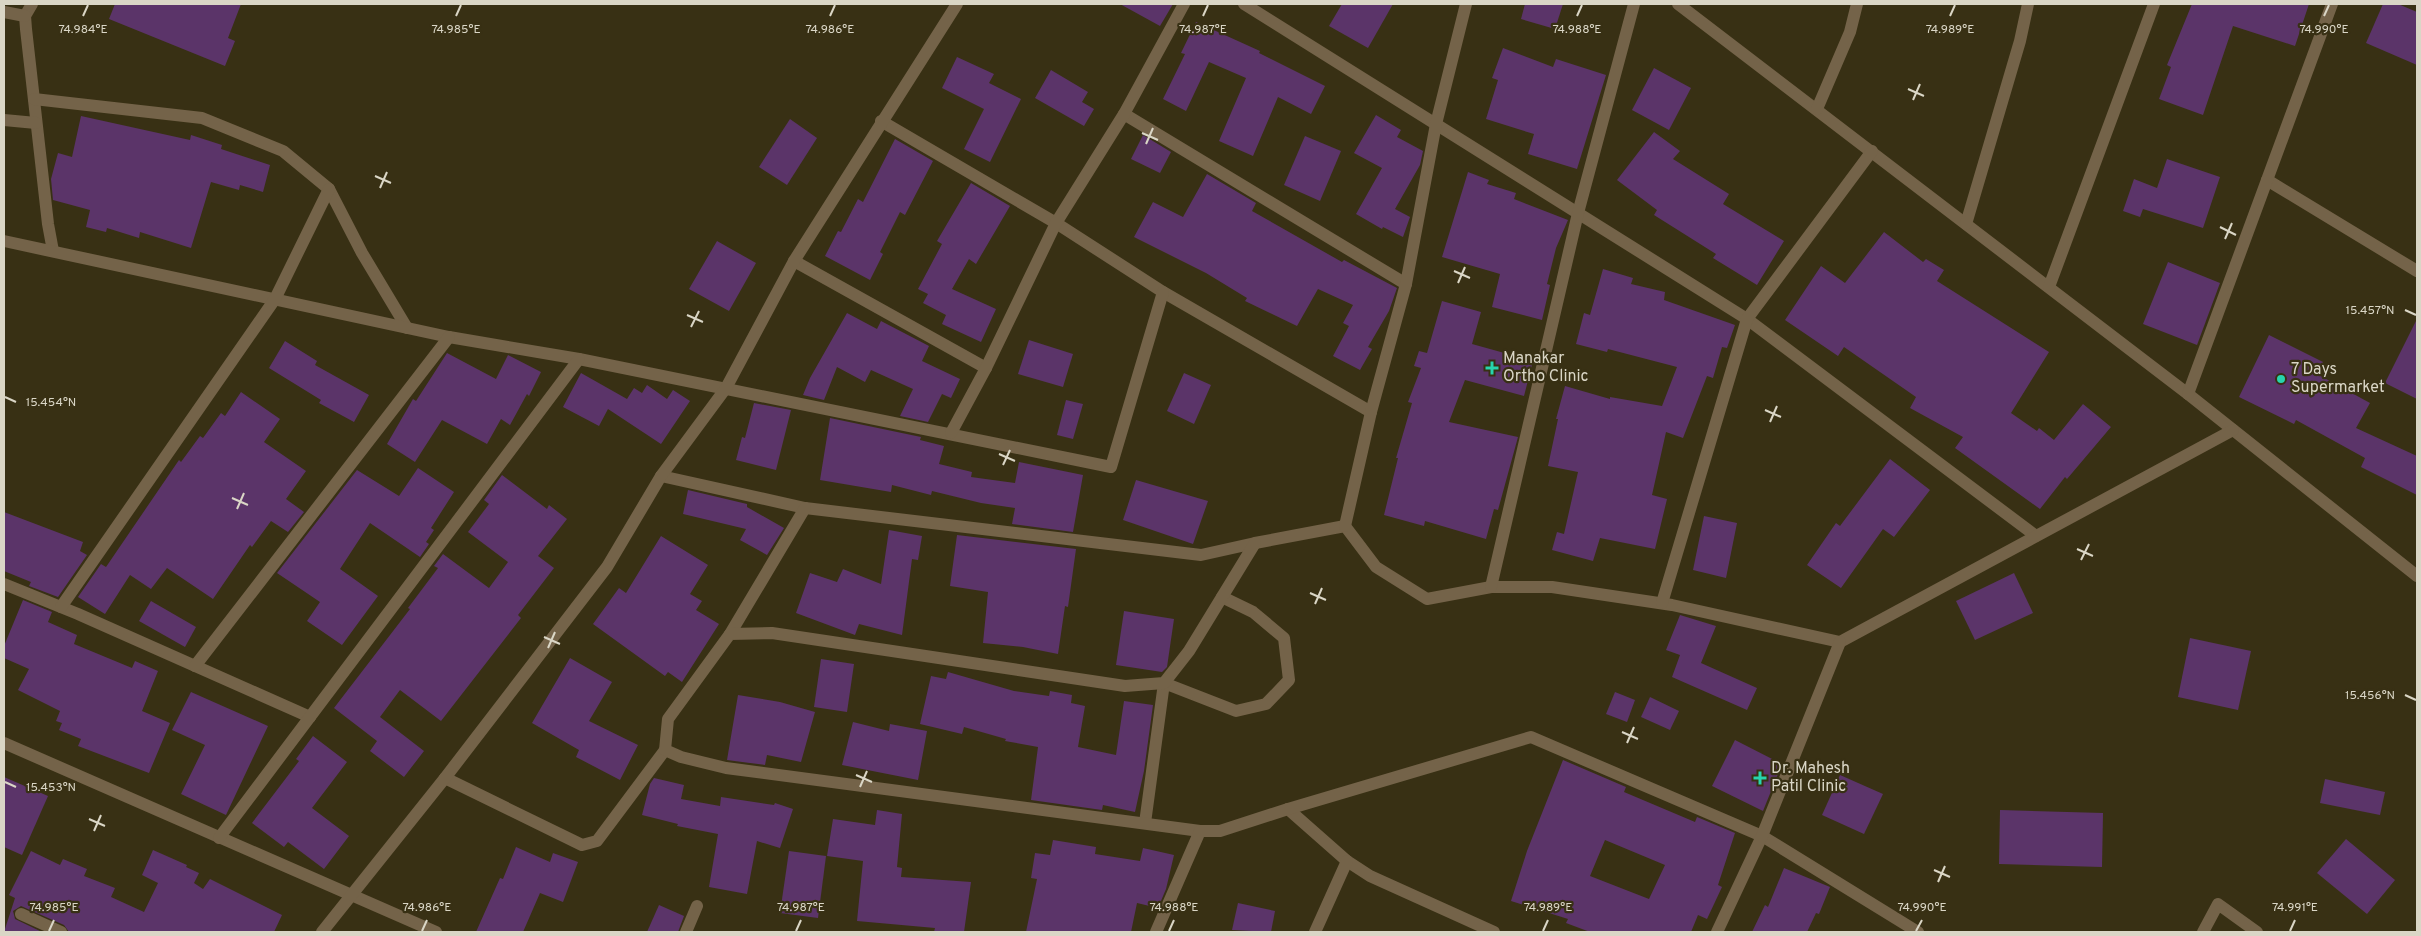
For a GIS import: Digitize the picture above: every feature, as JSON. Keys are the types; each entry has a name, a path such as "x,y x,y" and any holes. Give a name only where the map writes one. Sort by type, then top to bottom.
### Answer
{"street":[{"path":"32,4 25,16 36,123 53,251"},
{"path":"322,932 445,778 607,567 661,476 726,388 794,261 881,121 957,4"},
{"path":"951,433 986,368 1056,224 1124,114 1184,4"},
{"path":"1244,4 1747,319 2036,536"},
{"path":"1466,4 1436,124 1406,284 1371,412 1346,526 1376,567 1427,599 1491,587 1552,588 1662,603 1840,642"},
{"path":"1491,587 1578,213 1634,4"},
{"path":"1678,4 1872,150 2188,394 2417,576"},
{"path":"1817,109 1850,32 1857,4"},
{"path":"1966,224 2020,41 2028,4"},
{"path":"2048,287 2154,4"},
{"path":"2188,394 2332,4"},
{"path":"4,12 25,16"},
{"path":"34,99 202,118 283,151 329,189 362,252 407,328"},
{"path":"1124,114 1406,284"},
{"path":"4,120 36,123"},
{"path":"881,121 1056,224 1163,292 1371,412"},
{"path":"1662,603 1747,319 1872,150"},
{"path":"2267,180 2417,271"},
{"path":"61,607 275,299 329,189"},
{"path":"4,241 449,337 579,359 951,433 1110,467 1163,292"},
{"path":"794,261 986,368"},
{"path":"195,666 449,337"},
{"path":"219,838 579,359"},
{"path":"1717,932 1762,836 1840,642 2233,430"},
{"path":"661,476 806,508 1201,555 1346,526"},
{"path":"445,778 582,845 598,841 665,750 668,719 730,634 806,508"},
{"path":"1145,823 1164,683 1189,652 1255,543"},
{"path":"4,584 61,607 310,717"},
{"path":"730,634 772,633 1125,686 1164,683 1236,711 1266,704 1289,680 1284,638 1253,612 1222,597"},
{"path":"665,750 681,757 726,768 1200,831 1220,831 1288,808 1531,737 1762,836 1918,932"},
{"path":"4,743 436,932"},
{"path":"1288,808 1347,861 1370,876 1494,932"},
{"path":"1156,932 1200,831"},
{"path":"1315,932 1347,861"},
{"path":"2203,932 2218,904 2257,932"},
{"path":"686,932 697,906"},
{"path":"21,914 61,932"}],"building":[{"path":"115,4 241,4 228,38 235,41 225,66 109,19"},
{"path":"1120,4 1173,4 1160,26"},
{"path":"1342,4 1393,4 1368,48 1329,26"},
{"path":"1525,4 1563,4 1555,29 1521,19"},
{"path":"2192,4 2309,4 2295,46 2233,26 2203,115 2159,99 2171,67 2167,65"},
{"path":"2383,4 2398,4 2417,12 2417,65 2366,43"},
{"path":"1196,22 1260,51 1259,53 1325,86 1311,114 1278,97 1253,156 1219,141 1246,78 1209,62 1186,111 1163,99 1185,54 1181,53"},
{"path":"1503,48 1553,67 1556,59 1606,75 1577,169 1528,154 1534,134 1486,119 1498,80 1492,78"},
{"path":"957,57 994,74 989,83 1021,99 990,162 964,149 984,109 942,88"},
{"path":"1654,68 1691,88 1669,130 1632,110"},
{"path":"1051,70 1088,92 1082,102 1094,109 1084,126 1035,98"},
{"path":"1376,115 1401,130 1397,137 1423,151 1420,165 1395,209 1410,217 1403,237 1383,227 1382,229 1356,214 1382,168 1354,153"},
{"path":"81,116 190,140 191,135 222,145 221,149 270,165 263,192 240,185 239,190 211,182 191,248 140,232 139,238 107,228 106,232 86,227 90,210 53,200 51,179 58,153 72,157"},
{"path":"790,119 817,138 787,185 759,167"},
{"path":"1654,132 1680,151 1673,159 1729,194 1723,204 1784,241 1757,285 1713,258 1716,254 1654,215 1657,210 1617,180"},
{"path":"1143,135 1171,152 1160,173 1131,159"},
{"path":"1305,136 1341,151 1320,201 1284,185"},
{"path":"895,139 933,161 905,215 900,212 880,252 883,254 870,280 825,256 838,231 841,232 858,199 863,202"},
{"path":"2167,159 2220,177 2203,228 2143,209 2140,217 2123,211 2134,179 2157,188"},
{"path":"1468,172 1489,180 1487,184 1516,193 1514,199 1568,220 1556,248 1547,284 1550,285 1542,320 1492,307 1500,274 1442,257"},
{"path":"1207,174 1256,203 1252,211 1342,262 1344,260 1397,288 1389,311 1368,347 1372,349 1360,370 1333,356 1349,326 1343,323 1353,305 1318,289 1297,326 1245,301 1247,298 1206,273 1134,237 1153,202 1183,217"},
{"path":"971,183 1010,206 976,264 969,259 952,289 996,309 981,342 942,324 946,315 923,303 928,294 918,289 942,244 937,241"},
{"path":"1884,232 1923,262 1926,259 1944,270 1937,281 2049,352 2011,413 2037,431 2039,428 2054,440 2083,404 2111,427 2067,479 2065,477 2040,509 1955,448 1963,437 1910,408 1916,397 1844,347 1838,356 1785,320 1821,266 1845,283"},
{"path":"717,241 756,263 729,311 689,289"},
{"path":"2168,262 2220,283 2197,345 2143,324"},
{"path":"1603,269 1633,278 1631,284 1665,292 1664,300 1735,325 1727,348 1722,347 1713,378 1707,376 1683,438 1666,432 1652,495 1667,499 1655,549 1600,538 1593,561 1552,550 1557,532 1564,534 1578,472 1548,466 1558,419 1556,419 1565,386 1610,399 1610,397 1662,406 1677,367 1608,349 1607,352 1576,344 1584,313 1590,315"},
{"path":"1442,301 1481,312 1472,344 1533,361 1524,396 1465,380 1449,422 1518,437 1498,510 1494,509 1486,539 1425,521 1424,526 1384,515 1398,458 1396,458 1412,403 1408,402 1421,368 1414,366 1419,351 1427,353"},
{"path":"847,313 877,329 881,321 929,346 922,361 960,379 951,398 942,394 928,422 900,416 913,389 871,370 865,382 837,367 824,400 803,395 810,378"},
{"path":"2417,319 2417,399 2385,383"},
{"path":"2269,335 2323,362 2317,374 2370,403 2356,428 2417,456 2417,495 2361,467 2365,458 2296,420 2294,424 2239,397"},
{"path":"1029,340 1073,354 1063,387 1018,374"},
{"path":"285,341 317,361 315,365 369,395 354,422 319,403 321,400 269,368"},
{"path":"447,353 496,379 508,355 541,372 529,396 527,394 510,425 501,419 487,444 442,420 415,462 387,444 413,399 416,401"},
{"path":"581,373 627,399 634,388 642,393 647,385 667,399 673,390 690,401 661,444 608,409 599,426 563,407"},
{"path":"1184,373 1211,385 1194,424 1167,411"},
{"path":"241,392 280,419 264,442 306,471 286,499 304,512 288,532 271,521 252,547 250,545 213,599 167,568 151,589 130,575 105,614 78,597 101,564 106,567 179,460 181,462 200,436 203,438 221,413 225,416"},
{"path":"1066,400 1083,404 1073,439 1057,435"},
{"path":"754,403 791,410 776,470 736,460 742,437 745,438"},
{"path":"830,418 921,437 920,440 944,446 939,464 972,472 971,477 1015,483 1019,462 1083,475 1073,532 1012,524 1015,508 981,503 932,491 931,495 892,485 891,492 820,480"},
{"path":"1890,459 1930,490 1894,537 1883,529 1841,588 1807,565 1836,523 1840,526"},
{"path":"418,468 454,492 431,528 434,530 426,542 429,544 420,557 370,523 340,569 378,596 342,645 307,621 320,602 277,573 357,470 399,496"},
{"path":"502,475 547,509 549,505 567,519 538,556 554,568 518,615 521,618 441,721 400,690 380,717 424,751 404,777 370,751 377,741 334,708 410,609 408,608 438,568 434,566 443,554 489,588 508,562 468,532 489,504 484,500"},
{"path":"1136,480 1208,501 1193,544 1123,520"},
{"path":"688,490 747,504 747,507 784,528 767,555 740,540 746,529 683,514"},
{"path":"4,512 83,542 80,551 87,555 58,597 29,586 31,582 4,571"},
{"path":"1704,516 1737,523 1726,578 1693,570"},
{"path":"889,530 922,536 918,560 912,559 902,635 859,624 855,635 796,613 810,573 837,582 843,569 881,584"},
{"path":"957,535 1076,549 1068,607 1065,606 1058,654 1023,647 983,643 988,592 950,586"},
{"path":"661,536 708,565 690,594 702,601 696,610 719,624 682,682 668,672 665,676 593,624 619,588 626,593"},
{"path":"2014,573 2033,613 1975,640 1956,601"},
{"path":"23,600 52,612 48,622 77,635 74,644 132,668 135,661 158,671 142,711 170,723 149,773 78,746 81,739 59,730 62,723 56,721 60,711 18,690 29,669 4,658 4,646"},
{"path":"151,601 196,627 185,647 139,621"},
{"path":"1124,611 1174,619 1167,667 1162,672 1116,665"},
{"path":"1680,615 1716,626 1701,663 1757,688 1747,710 1672,677 1680,655 1666,650"},
{"path":"2190,638 2251,651 2238,710 2178,697"},
{"path":"570,658 612,682 589,721 638,745 620,780 576,757 579,750 532,723"},
{"path":"821,659 854,664 847,712 814,707"},
{"path":"948,672 1014,691 1049,696 1050,691 1072,695 1071,703 1085,706 1078,747 1116,755 1124,701 1153,705 1144,771 1135,812 1103,805 1102,810 1031,800 1038,747 1005,741 1006,739 964,727 962,734 920,724 931,676 946,679"},
{"path":"191,692 268,726 226,815 181,794 205,745 172,730"},
{"path":"1615,692 1635,700 1627,722 1606,714"},
{"path":"738,695 780,702 815,712 801,762 767,755 765,765 727,760"},
{"path":"1650,697 1679,711 1670,730 1641,717"},
{"path":"853,722 889,731 890,724 927,731 918,780 842,765"},
{"path":"313,736 347,762 312,808 349,836 324,869 288,842 284,847 252,823 299,761 296,759"},
{"path":"1735,740 1782,764 1763,811 1712,786"},
{"path":"1563,760 1626,787 1624,792 1695,822 1697,817 1735,833 1718,885 1722,887 1707,919 1698,915 1691,932 1590,932 1566,923 1568,919 1511,901 1527,851","holes":["1605,840 1665,865 1649,899 1590,876"]},
{"path":"1840,775 1883,794 1864,834 1822,815"},
{"path":"4,777 48,796 22,855 4,847"},
{"path":"654,778 684,785 681,799 720,806 721,797 774,805 775,803 793,809 780,848 757,841 747,894 709,887 718,834 677,826 678,824 642,815 650,784"},
{"path":"2325,779 2385,792 2380,815 2320,803"},
{"path":"877,810 902,814 897,867 902,868 901,877 971,882 964,932 934,932 935,928 857,921 863,861 827,856 833,819 875,825"},
{"path":"2000,810 2103,813 2102,867 1999,864"},
{"path":"2346,839 2395,880 2367,914 2317,873"},
{"path":"1053,840 1096,847 1095,854 1140,861 1143,848 1174,855 1166,889 1158,908 1137,903 1131,932 1026,932 1037,879 1031,878 1035,853 1050,855"},
{"path":"516,847 550,862 553,853 578,862 563,902 540,893 523,932 476,932 500,878 503,879"},
{"path":"153,850 187,865 186,867 199,873 194,883 203,889 210,879 282,915 274,932 69,932 64,925 21,906 13,911 15,919 42,932 4,932 15,898 9,895 31,851 60,865 63,859 87,869 84,876 115,888 111,897 144,912 158,883 142,875"},
{"path":"789,851 826,856 818,918 780,913"},
{"path":"1784,868 1830,887 1819,914 1816,913 1807,932 1752,932 1765,905 1768,907"},
{"path":"1238,903 1275,911 1271,932 1232,930"},
{"path":"659,905 684,916 678,932 647,932"}],"place":[{"name":"Manakar Ortho Clinic","path":"1492,368"},
{"name":"7 Days Supermarket","path":"2281,379"},
{"name":"Dr. Mahesh Patil Clinic","path":"1760,778"}]}
